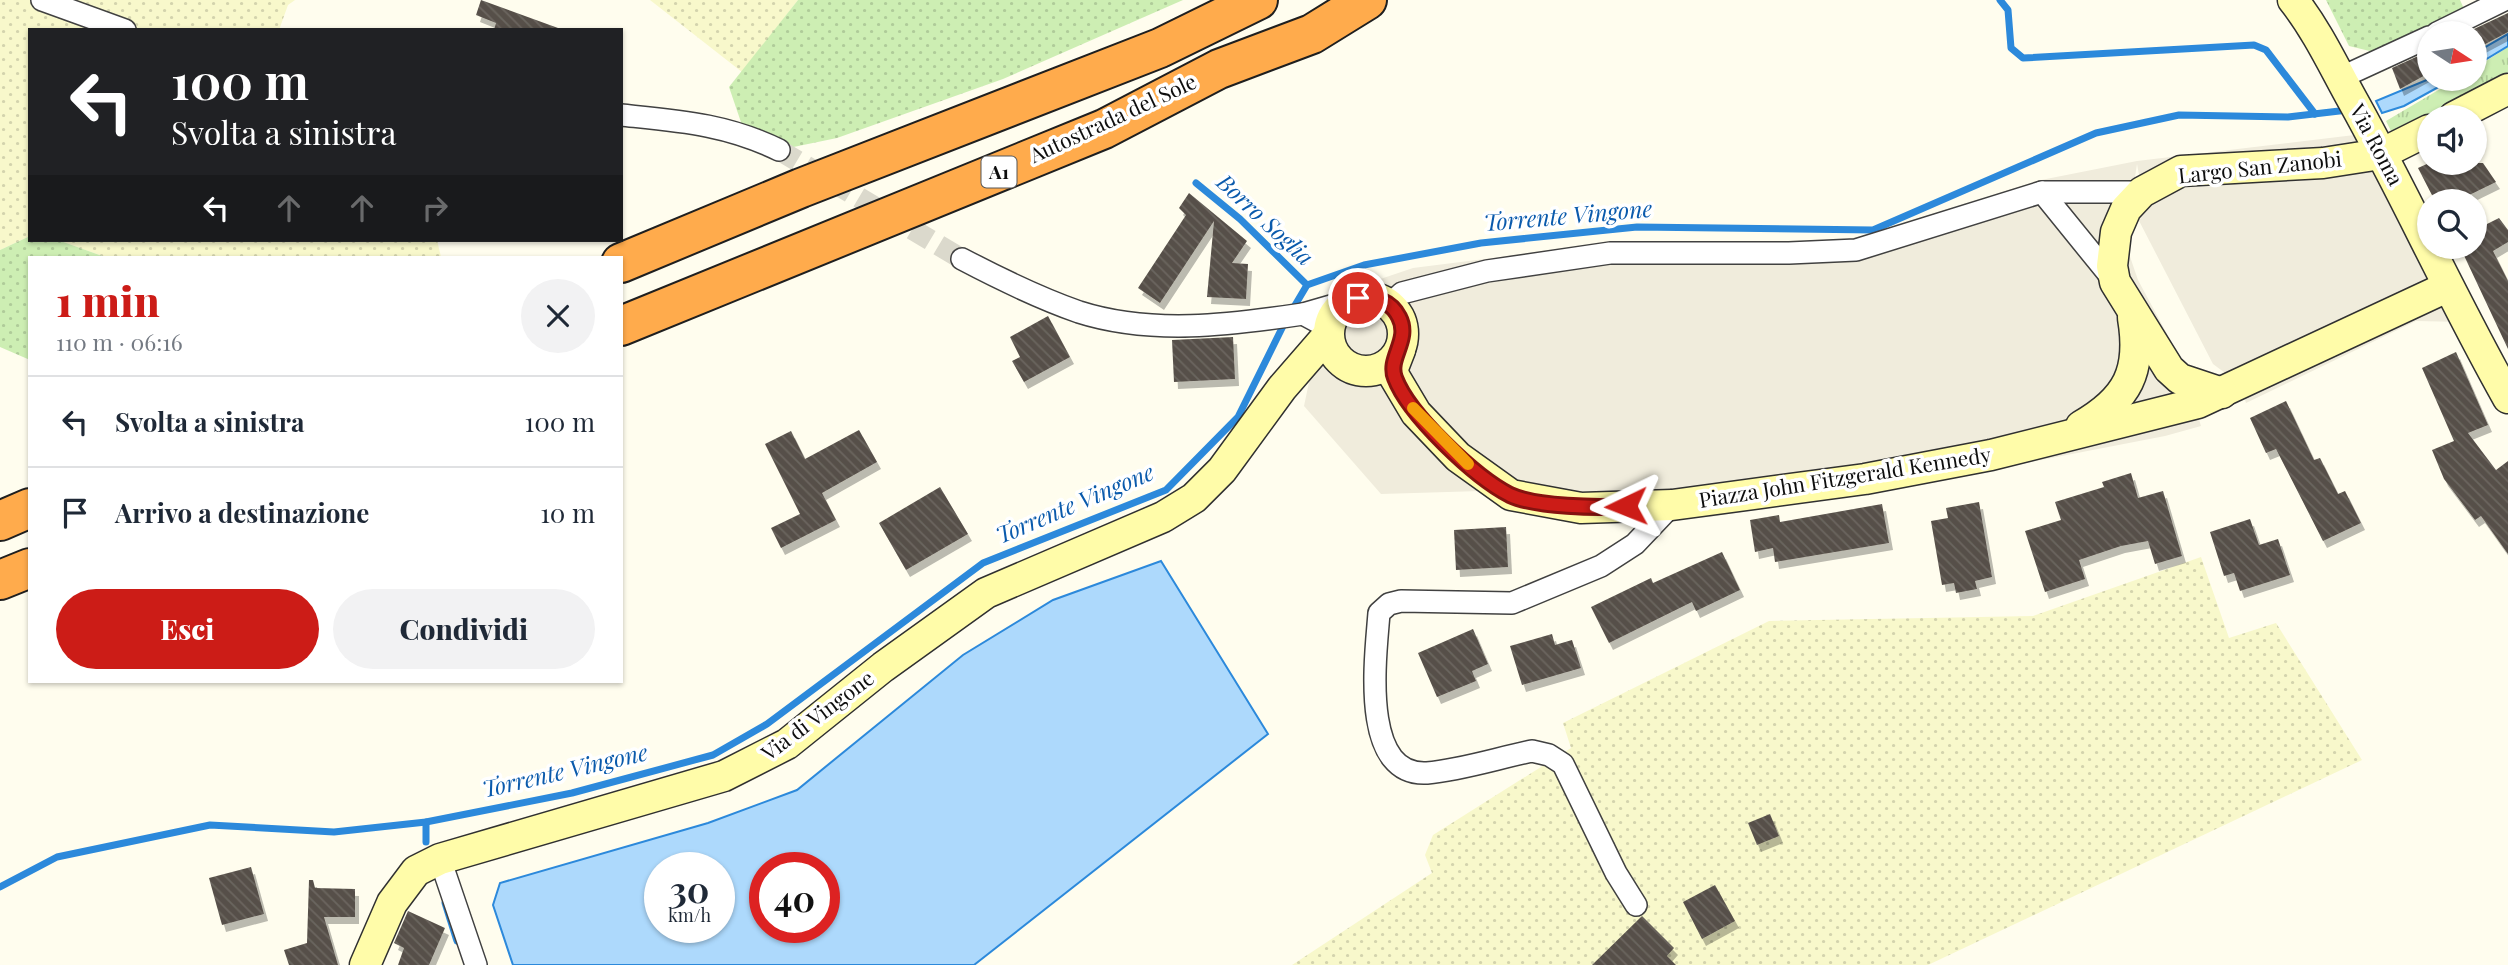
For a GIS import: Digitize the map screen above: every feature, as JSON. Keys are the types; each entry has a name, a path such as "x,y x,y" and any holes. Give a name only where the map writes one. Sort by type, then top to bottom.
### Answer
{"highway":[{"path":"623,262 801,188 1160,48 1258,0"},
{"name":"Autostrada del Sole","path":"623,325 1104,129 1219,69 1312,34 1367,0"},
{"path":"0,521 28,509"},
{"path":"0,580 28,569"}],"street":[{"path":"42,0 119,28"},
{"path":"2461,21 2504,0"},
{"name":"Via Roma","path":"2296,2 2376,144 2447,287 2508,398"},
{"path":"2340,78 2417,43"},
{"path":"2477,105 2508,89"},
{"path":"623,115 694,123 745,134 779,150"},
{"name":"Largo San Zanobi","path":"2142,192 2181,171 2323,163 2417,133"},
{"path":"1389,304 1402,293 1487,271 1610,253 1789,253 1856,250 2042,192 2142,192"},
{"name":"Piazza John Fitzgerald Kennedy","path":"2042,192 2115,282 2169,369 2180,379 2220,394"},
{"name":"Piazza John Fitzgerald Kennedy","path":"2115,282 2112,266 2116,232 2126,209 2142,192"},
{"path":"962,259 1006,283 1081,313 1155,326 1221,325 1272,319 1303,314 1349,301 1369,297 1389,304 1402,325 1400,350 1384,367 1365,372 1350,368 1336,356 1329,332 1336,312 1349,301"},
{"path":"2220,394 2447,287"},
{"name":"Piazza John Fitzgerald Kennedy","path":"2053,440 2101,414 2115,402 2129,382 2135,365 2137,341 2132,310"},
{"path":"1303,314 1329,332"},
{"name":"Via di Vingone","path":"365,965 392,903 416,871 440,859 724,776 762,759 787,744 883,667 986,593 1163,517 1194,498 1263,418 1282,388 1329,332"},
{"name":"Piazza John Fitzgerald Kennedy","path":"1400,350 1393,368 1394,376 1416,413"},
{"name":"Piazza John Fitzgerald Kennedy","path":"1350,368 1416,413 1458,457 1511,495 1581,508 1672,505 1865,479 1991,455 2220,394"},
{"name":"Via di Vingone","path":"1263,418 1318,377 1350,368"},
{"path":"1636,905 1616,873 1563,764 1549,755 1532,751 1425,773 1405,768 1390,755 1378,732 1376,714 1378,613 1389,604 1401,601 1512,603 1601,566 1635,544 1672,505"},
{"path":"440,859 476,965"}],"green space":[{"path":"0,0 295,0 288,5 280,28 28,28 28,237 0,250"},
{"path":"650,0 798,0 742,72"},
{"path":"798,0 1183,0 1003,79 837,138 779,150 745,134 729,87"},
{"path":"2326,0 2460,0 2465,11 2444,21 2417,21 2417,34 2378,53 2349,46"},
{"path":"2508,47 2508,72 2487,83 2487,60"},
{"path":"2437,91 2472,91 2445,105 2417,105 2417,120 2392,133 2386,121"},
{"path":"28,237 28,242 64,242 102,256 28,256 28,359 0,347 0,250"},
{"path":"64,242 437,242 441,256 102,256"},
{"path":"2201,557 2229,638 2276,623 2362,760 1928,965 1292,965 1432,873 1425,855 1433,835 1571,748 1563,723 1769,621 2033,616"}],"shaded area":[{"path":"2371,133 2417,225 2417,259 2434,259 2465,322 2416,321 2246,403 2240,384 2213,364 2135,213 2142,192 2137,164 2125,242 2138,280 2180,358 2201,426 2165,436 1907,486 1710,517 1620,521 1481,491 1381,494 1304,406 1327,297 1413,268 1628,241 1816,245 1887,231 2036,181 2137,161"}],"water":[{"path":"2508,34 2508,46 2487,59 2487,46"},
{"path":"2417,84 2417,91 2431,91 2404,106 2382,113 2376,101"},
{"path":"1161,561 1268,734 974,965 513,965 493,905 500,883 708,823 797,790 963,655 1053,600"}],"building":[{"path":"481,0 558,28 495,28 496,23 476,15"},
{"path":"2508,13 2508,32 2487,43 2487,23"},
{"path":"2417,57 2417,80 2400,89 2392,68"},
{"path":"2487,169 2496,182 2482,189 2429,189 2422,175 2487,175"},
{"path":"1189,193 1247,241 1232,263 1248,264 1246,299 1207,297 1214,221 1160,303 1138,288 1186,215 1179,208"},
{"path":"2499,218 2508,230 2508,242 2493,251 2508,281 2508,349 2466,259 2487,259 2487,224"},
{"path":"1048,316 1070,357 1024,382 1012,361 1020,357 1010,337"},
{"path":"1233,337 1235,379 1174,382 1172,340"},
{"path":"2456,352 2488,425 2468,433 2496,470 2508,461 2508,554 2481,516 2475,520 2444,479 2432,450 2454,441 2422,368"},
{"path":"2286,401 2314,460 2320,458 2338,494 2345,491 2361,523 2323,541 2276,449 2266,453 2250,418"},
{"path":"859,430 877,462 822,493 836,520 781,548 771,528 800,514 765,444 791,431 805,459"},
{"path":"2131,473 2138,498 2163,491 2182,556 2155,564 2148,541 2121,546 2079,560 2085,579 2045,592 2025,531 2061,520 2055,502 2104,487 2102,482"},
{"path":"940,487 968,534 906,570 879,523"},
{"path":"1979,502 1992,577 1975,581 1977,589 1956,593 1954,583 1942,585 1931,521 1948,518 1946,508"},
{"path":"1882,504 1889,543 1775,562 1773,548 1755,552 1750,520 1779,515 1780,522"},
{"path":"2250,519 2259,545 2278,539 2290,575 2240,591 2234,573 2224,576 2210,532"},
{"path":"1506,527 1508,567 1456,570 1454,530"},
{"path":"1722,552 1740,590 1696,611 1692,602 1609,643 1591,607 1651,578 1653,583"},
{"path":"1473,629 1488,664 1472,671 1476,681 1437,697 1418,653"},
{"path":"1552,634 1555,645 1572,640 1581,668 1522,685 1510,646"},
{"path":"1770,814 1779,836 1757,845 1748,823"},
{"path":"251,867 264,914 222,925 209,878"},
{"path":"309,880 313,880 315,888 355,889 355,917 324,917 338,965 289,965 284,950 307,943"},
{"path":"1715,885 1735,921 1702,939 1683,902"},
{"path":"408,911 445,928 429,965 398,965 404,948 394,943"},
{"path":"1642,916 1674,948 1667,956 1676,965 1592,965"}],"waterway":[{"path":"2000,0 2008,10 2011,48 2023,58 2254,45 2266,50 2315,114"},
{"name":"Torrente Vingone","path":"1291,312 1307,285 1364,265 1481,243 1637,227 1873,230 2096,133 2179,115 2288,117 2348,110"},
{"name":"Borro Soglia","path":"1196,183 1240,219 1307,285"},
{"name":"Torrente Vingone","path":"0,887 57,857 210,825 334,832 426,822 572,793 713,755 767,724 983,563 1166,490 1238,417 1285,322"},
{"path":"426,822 426,842"},
{"path":"445,903 457,941"}],"tunnel":[{"path":"779,150 962,259"}],"slow traffic":[{"path":"1413,408 1458,457 1468,464"}],"route":[{"path":"1358,298 1379,299 1395,310 1403,334 1393,368 1394,376 1416,413 1458,457 1511,495 1581,508 1626,506"}]}
